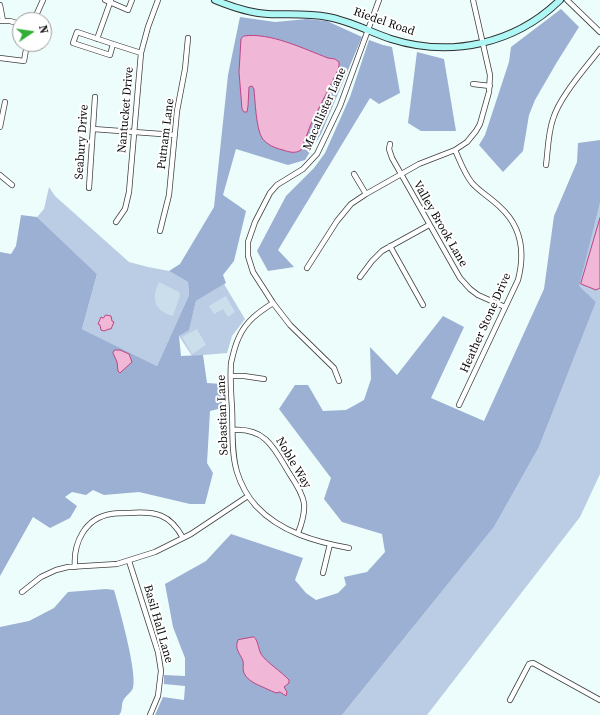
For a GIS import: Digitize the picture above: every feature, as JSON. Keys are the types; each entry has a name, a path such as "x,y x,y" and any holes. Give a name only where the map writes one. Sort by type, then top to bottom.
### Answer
{"street":[{"path":"38,12 43,0"},
{"path":"104,0 111,1 128,10 132,0"},
{"name":"Nantucket Drive","path":"116,222 125,209 129,192 141,53 148,27 158,0"},
{"name":"Riedel Road","path":"215,0 225,2 241,10 257,13 328,16 404,42 432,47 457,47 496,40 519,30 544,14 560,0"},
{"name":"Macallister Lane","path":"339,381 334,368 290,325 273,302 253,272 250,264 248,249 250,235 263,205 273,189 303,169 317,154 340,106 379,0"},
{"path":"307,268 351,204 426,160 455,150 467,142 476,131 480,124 490,86 490,75 473,0"},
{"path":"567,0 600,32"},
{"path":"96,39 111,1"},
{"path":"0,5 2,21 12,23"},
{"path":"113,44 110,55 73,43 77,32 141,53"},
{"name":"Putnam Lane","path":"160,231 169,195 177,111 185,69 188,38"},
{"path":"546,165 551,127 556,111 564,97 600,49"},
{"path":"0,58 24,61 25,52"},
{"path":"473,84 490,86"},
{"name":"Seabury Drive","path":"89,188 95,97"},
{"path":"0,127 5,102"},
{"path":"93,129 175,135"},
{"name":"Valley Brook Lane","path":"390,144 390,154 400,174 455,272 465,284 478,295 505,307"},
{"name":"Heather Stone Drive","path":"455,150 468,178 505,212 513,223 519,236 522,252 518,280 459,405"},
{"path":"354,174 366,194"},
{"path":"0,175 12,185"},
{"path":"360,276 372,260 390,246 429,225"},
{"path":"390,246 423,305"},
{"name":"Sebastian Lane","path":"273,302 256,315 241,332 233,354 231,376 235,464 240,480 248,496 257,507 271,519 286,528 311,538 349,548"},
{"path":"231,376 264,379"},
{"name":"Noble Way","path":"233,430 255,432 268,440 274,448 299,489 303,499 304,518 298,533"},
{"path":"22,592 41,577 61,568 107,565 129,561 155,552 183,538 248,496"},
{"path":"75,567 74,557 76,546 82,532 92,522 108,514 145,512 158,515 174,525 183,538"},
{"path":"323,572 330,544"},
{"name":"Basil Hall Lane","path":"129,561 158,652 161,671 158,696 150,715"},
{"path":"510,700 528,666 530,663 533,663 600,700"}],"shaded area":[{"path":"561,9 579,27 535,100 529,115 523,151 503,172 479,145 485,135 509,62 511,47"},
{"path":"240,17 275,22 307,19 327,21 362,37 321,134 305,160 288,165 236,149 223,195 246,211 234,261 223,275 226,283 196,301 189,330 179,336 181,356 203,355 207,383 222,384 222,408 210,411 207,463 213,473 205,504 190,504 139,492 104,495 93,490 86,495 72,492 65,497 77,506 70,518 50,528 33,517 0,576 0,252 11,254 16,246 21,215 37,217 97,274 82,329 157,366 189,295 188,282 169,271 180,264 214,207 228,75"},
{"path":"244,36 265,36 287,42 328,58 335,59 339,62 338,70 311,124 301,150 299,151 292,152 277,148 262,138 258,128 254,89 252,86 249,87 247,112 244,112 242,109 239,72 241,39"},
{"path":"369,40 392,47 400,93 379,104 370,98 278,250 294,267 268,271 257,251 286,196 314,168 325,153 350,97"},
{"path":"417,52 444,59 456,131 421,131 408,123"},
{"path":"600,140 600,203 579,286 596,302 539,447 494,527 342,715 155,715 163,697 184,700 185,686 164,684 164,675 185,676 185,658 173,627 165,584 206,561 231,534 303,558 295,580 306,593 316,600 338,593 346,585 344,577 367,572 385,552 382,534 342,522 324,499 331,478 279,409 295,385 308,385 323,411 346,410 364,400 371,379 370,347 397,375 443,316 464,327 431,398 484,421 544,289 554,216 577,162 578,143"},
{"path":"49,187 55,196 129,262 169,271 188,282 189,295 157,366 82,329 97,274 37,217 44,209"},
{"path":"600,203 600,474 580,517 427,715 342,715 494,527 539,447 596,302 578,286"},
{"path":"600,218 600,288 596,290 581,284"},
{"path":"159,282 179,292 180,296 173,316 162,311 156,303 155,293"},
{"path":"224,284 245,319 232,336 227,353 192,356 179,336 189,329 196,301"},
{"path":"226,296 235,312 228,317 223,309 214,314 209,306"},
{"path":"106,315 111,316 112,321 114,322 111,329 104,331 101,330 100,325 98,324 101,317 103,318"},
{"path":"197,329 206,345 192,354 182,337"},
{"path":"115,350 120,350 129,354 132,362 120,373 118,371 117,362 113,353"},
{"path":"106,589 114,590 131,655 133,669 133,688 124,699 119,715 0,715 0,627 29,621 54,608 68,592"},
{"path":"254,637 263,657 289,680 289,683 284,687 287,692 286,696 280,692 276,693 254,683 248,679 244,673 243,661 237,648 237,643 238,640"}]}
